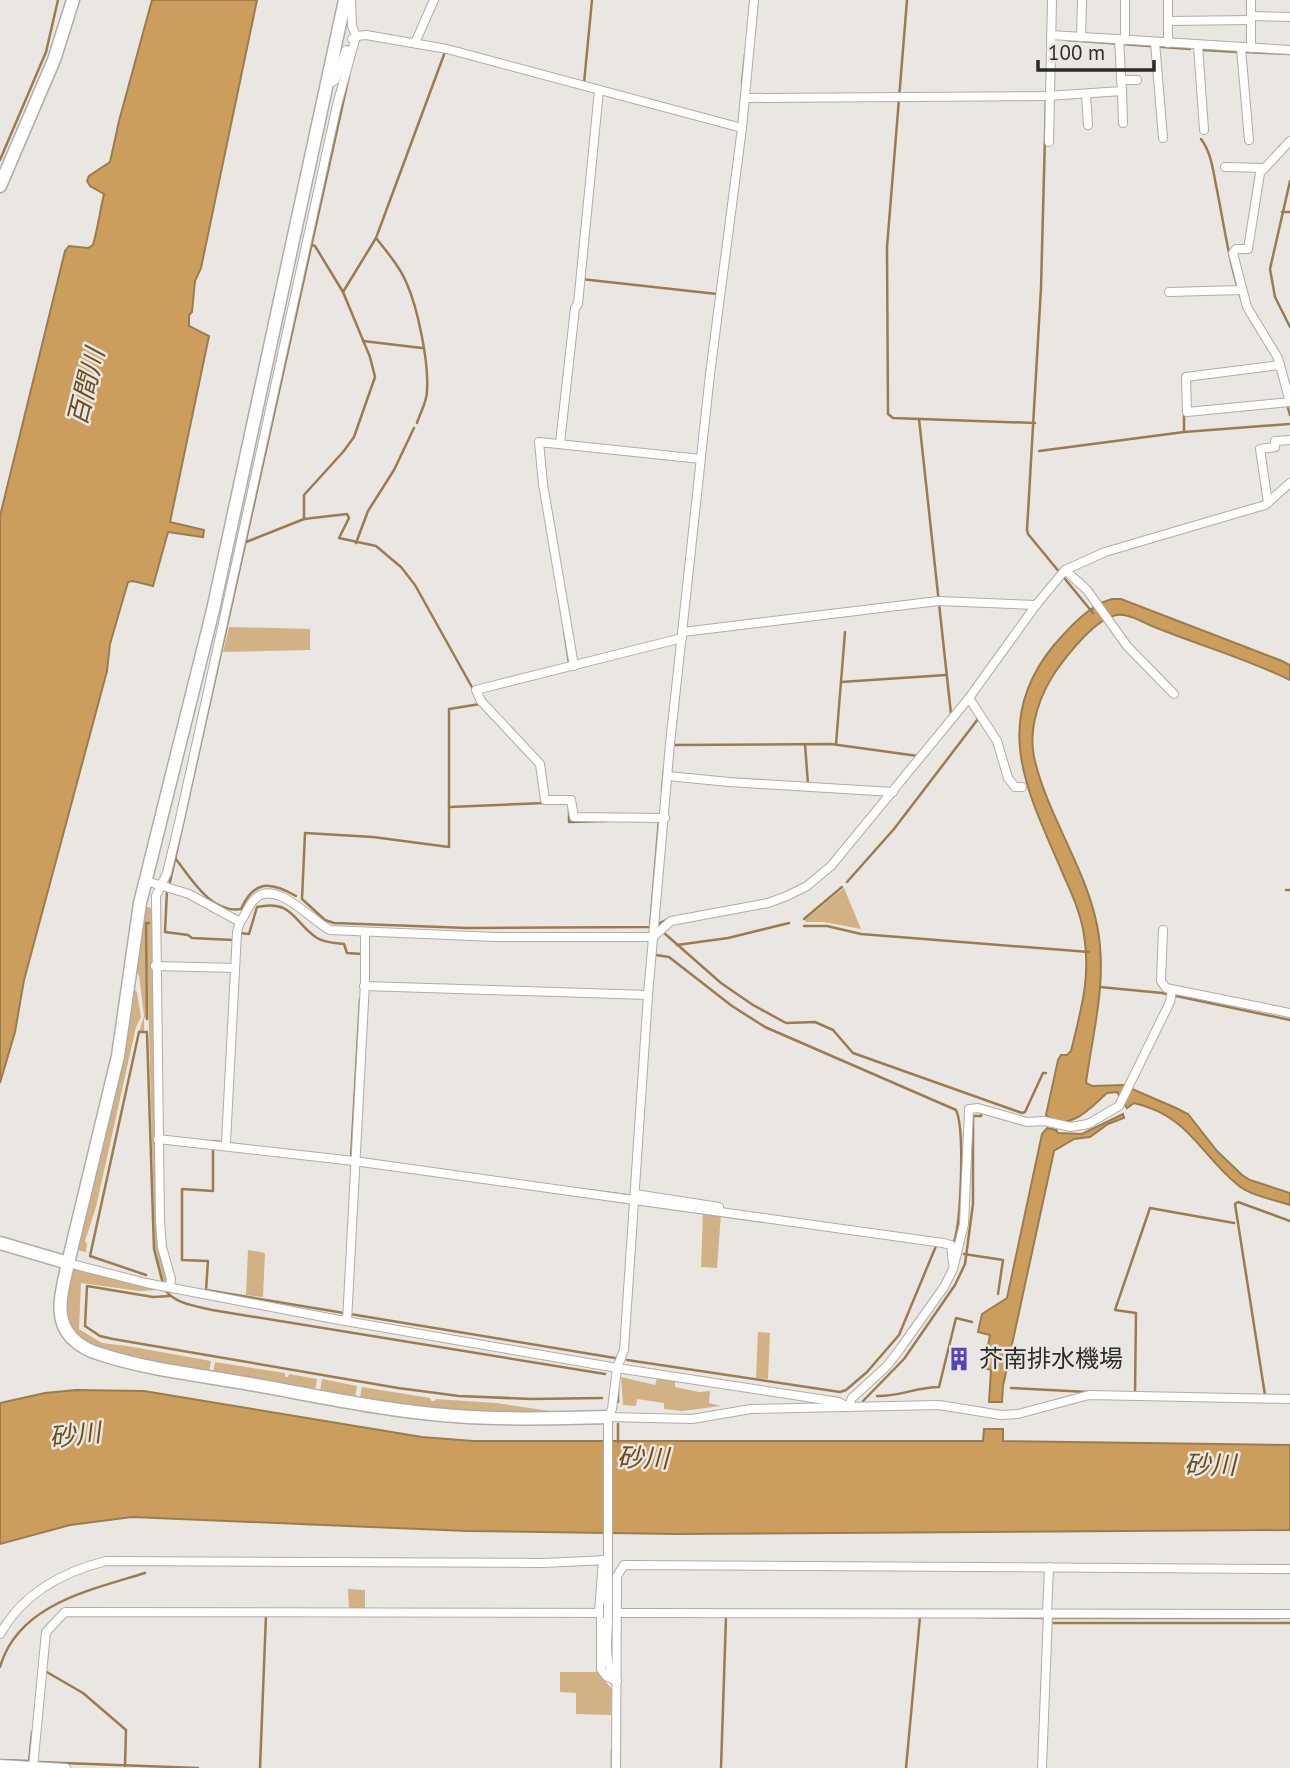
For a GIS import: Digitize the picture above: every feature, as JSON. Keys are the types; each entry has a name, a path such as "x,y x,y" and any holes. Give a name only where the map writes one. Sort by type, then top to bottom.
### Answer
{"street":[{"path":"0,186 54,60 73,0"},
{"path":"345,0 213,610 141,903 118,1056 62,1261 62,1321 73,1340 99,1354 169,1370 414,1412 489,1418 608,1422 692,1419 751,1409 939,1405 1001,1415 1018,1414 1089,1395 1290,1399"},
{"path":"351,0 352,26 361,35 447,49 740,127"},
{"path":"415,43 434,0"},
{"path":"617,1681 609,1669 603,1614 608,1547 608,1422 617,1368 624,1350 650,937 665,818 680,637 745,98 754,0"},
{"path":"1049,142 1047,96 1052,0"},
{"path":"1082,0 1082,37"},
{"path":"1123,124 1121,42 1125,0"},
{"path":"1168,0 1168,43"},
{"path":"1248,140 1244,50 1251,18 1251,0"},
{"path":"1168,21 1290,17"},
{"path":"327,85 335,80 348,43 361,35"},
{"path":"166,1287 171,1279 162,1247 155,966 156,896 167,873 179,823 337,104 361,35"},
{"path":"1051,35 1156,45 1168,43 1244,50 1290,50"},
{"path":"1156,45 1163,138"},
{"path":"1198,45 1205,130"},
{"path":"1121,80 1137,80"},
{"path":"560,443 575,308 578,304 599,90"},
{"path":"745,98 1047,96 1122,91"},
{"path":"1086,94 1088,125"},
{"path":"1280,365 1186,377 1186,412 1290,402 1280,365 1274,351 1239,290 1233,253 1236,249 1248,248 1260,173 1290,141"},
{"path":"1224,167 1264,168"},
{"path":"1169,292 1239,290"},
{"path":"1268,503 1260,449 1275,447 1275,441 1290,440"},
{"path":"574,666 539,442 701,459"},
{"path":"226,1142 233,968 240,922 256,898 271,894 297,904 318,924 330,930 495,937 650,937 671,921 788,897 807,886 831,866 970,698 1036,604 1062,572 1105,552 1268,503 1290,483"},
{"path":"1062,572 1087,590 1142,663 1174,694"},
{"path":"665,818 574,817 571,800 544,800 540,764 481,701 476,690 680,637 939,601 1036,604"},
{"path":"970,698 997,741 1008,778 1015,787 1022,787"},
{"path":"668,776 891,792"},
{"path":"146,881 189,894 240,922"},
{"path":"1163,930 1161,981 1172,993 1290,1013"},
{"path":"347,1316 365,983 365,933"},
{"path":"155,966 233,968"},
{"path":"365,983 646,995"},
{"path":"848,1407 852,1398 873,1381 900,1349 944,1287 953,1269 964,1224 969,1109 978,1108 1023,1121 1048,1122 1071,1127 1088,1124 1119,1106 1172,993"},
{"path":"158,1139 719,1207"},
{"path":"635,1197 951,1245 953,1269"},
{"path":"0,1243 166,1287 347,1316 617,1368 826,1400 848,1407"},
{"path":"603,1614 608,1604 606,1560"},
{"path":"0,1634 13,1614 40,1589 69,1572 106,1561 543,1563 606,1560"},
{"path":"616,1768 617,1576 624,1565 1290,1569"},
{"path":"1042,1768 1049,1567"},
{"path":"33,1767 46,1632 65,1612 1290,1614"},
{"path":"0,1764 66,1768"}],"shaded area":[{"path":"229,627 310,629 310,650 223,652"},
{"path":"844,888 861,929 824,922 806,922 805,920"},
{"path":"146,907 153,911 156,1144 168,1281 163,1281 155,1249 146,922 147,1016 144,1019 144,1032 139,1032 144,1016 136,971"},
{"path":"134,989 137,992 141,1017 136,1027 96,1207 85,1241 86,1252 75,1250"},
{"path":"703,1212 721,1214 717,1268 701,1267"},
{"path":"248,1250 265,1253 263,1297 246,1295"},
{"path":"74,1269 158,1290 139,1291 81,1283 79,1329 102,1343 211,1361 209,1372 133,1358 92,1344 78,1335 69,1325 66,1312 68,1282"},
{"path":"758,1332 770,1333 768,1379 756,1378"},
{"path":"215,1362 285,1373 285,1377 289,1374 317,1379 315,1391 213,1373"},
{"path":"658,1376 675,1379 675,1387 699,1392 710,1391 709,1403 721,1406 682,1411 664,1409 664,1403 637,1399 636,1406 623,1405 621,1377 655,1385"},
{"path":"322,1379 357,1386 355,1398 320,1392"},
{"path":"362,1387 430,1398 431,1401 436,1399 496,1403 563,1413 436,1410 360,1398"},
{"path":"348,1589 365,1590 365,1609 349,1609"},
{"path":"560,1672 597,1672 612,1689 611,1715 576,1714 576,1693 560,1692"}],"water":[{"name":"百間川","path":"152,0 257,0 201,268 195,281 192,312 189,315 189,326 209,336 170,522 204,530 203,537 168,532 153,586 128,582 110,644 107,671 24,980 15,1032 0,1083 0,516 65,251 69,246 88,248 93,245 104,194 90,186 87,181 89,176 110,162"},
{"path":"1112,599 1121,599 1282,661 1290,665 1290,680 1134,618 1117,615 1100,623 1083,638 1050,680 1034,723 1034,757 1048,799 1084,882 1100,945 1098,1005 1086,1083 1092,1086 1123,1085 1188,1114 1217,1151 1242,1175 1290,1193 1290,1205 1257,1195 1239,1186 1181,1127 1153,1109 1134,1103 1127,1108 1117,1092 1107,1093 1087,1111 1071,1120 1063,1122 1046,1115 1058,1060 1061,1055 1067,1055 1071,1051 1084,993 1086,950 1076,904 1028,787 1021,759 1019,731 1023,703 1034,674 1054,645 1087,612"},
{"path":"1123,1114 1124,1118 1108,1124 1090,1137 1074,1139 1054,1151 1003,1386 1002,1402 989,1402 991,1370 984,1368 990,1335 978,1332 982,1314 1007,1298 1042,1134 1047,1128 1058,1133 1082,1134"},
{"name":"砂川","path":"76,1390 144,1391 422,1437 473,1441 983,1441 984,1429 1003,1429 1003,1441 1290,1445 1290,1530 676,1534 467,1531 132,1517 70,1525 0,1544 0,1403 45,1393"}],"waterway":[{"path":"0,160 46,52 58,0"},
{"path":"584,83 592,0"},
{"path":"907,0 887,247 888,414 893,418 1035,423"},
{"path":"1067,40 1190,49"},
{"path":"1203,50 1238,52"},
{"path":"343,292 376,238 445,52"},
{"path":"1245,52 1290,54"},
{"path":"742,84 745,55"},
{"path":"170,882 349,76"},
{"path":"1046,98 1041,288 1027,530 1093,613"},
{"path":"1201,139 1211,161 1230,258 1242,301"},
{"path":"1290,181 1270,269 1275,297 1290,327"},
{"path":"1282,212 1290,212"},
{"path":"376,238 404,278 419,321 427,391 417,423"},
{"path":"304,519 304,495 354,437 375,377 370,357 343,292 315,246 311,245"},
{"path":"581,279 717,294"},
{"path":"1249,317 1258,332"},
{"path":"363,341 422,348"},
{"path":"1288,408 1290,415"},
{"path":"1184,411 1184,432"},
{"path":"919,419 951,714"},
{"path":"1039,451 1184,432 1289,424"},
{"path":"356,543 368,511 394,470 414,428"},
{"path":"246,542 304,519 347,514 349,518 339,538 376,546 401,567 415,585 473,689 475,688"},
{"path":"564,629 569,663"},
{"path":"836,744 845,632"},
{"path":"841,682 946,675"},
{"path":"480,704 449,709 449,847 373,837 305,833 302,899 325,920 334,923 467,928 650,927 659,819"},
{"path":"847,882 894,829 977,717"},
{"path":"805,744 808,784"},
{"path":"674,745 831,744 918,756"},
{"path":"662,790 664,769"},
{"path":"449,807 544,803"},
{"path":"569,806 569,822 606,821"},
{"path":"175,858 203,893 220,906 241,909 251,893 264,886 278,888 296,896"},
{"path":"804,919 842,887"},
{"path":"167,890 165,932 192,938 233,940"},
{"path":"239,933 249,934 257,907 278,906 292,914 317,938 344,944 347,953 362,954"},
{"path":"658,924 671,918"},
{"path":"147,1019 146,923 149,923"},
{"path":"677,945 728,938 789,923"},
{"path":"804,926 827,926 861,934 1089,952"},
{"path":"663,932 721,983 753,1005 786,1023 815,1022 833,1030 853,1053 1022,1113 1025,1112 1043,1073 1046,1073"},
{"path":"656,955 669,957 732,1006 765,1027 956,1110 959,1120 961,1175 959,1215 954,1242"},
{"path":"1100,987 1162,993 1290,1020"},
{"path":"351,1159 360,999"},
{"path":"146,1275 90,1256 139,1032 147,1032"},
{"path":"147,1033 154,1249 163,1284"},
{"path":"863,1401 904,1359 955,1285 965,1264 973,1204 973,1116 981,1116 982,1112"},
{"path":"213,1141 242,1145"},
{"path":"213,1148 213,1191 182,1189 182,1260 208,1261 206,1290 344,1313"},
{"path":"588,1190 633,1196"},
{"path":"1265,1395 1235,1204 1238,1202 1290,1221"},
{"path":"1135,1393 1136,1313 1115,1310 1150,1208 1234,1223"},
{"path":"627,1360 840,1392 846,1390 867,1372 899,1335 936,1246"},
{"path":"964,1254 1003,1260 998,1294"},
{"path":"170,1296 153,1297 87,1286 85,1326 100,1336 113,1339 398,1388 459,1396 602,1398"},
{"path":"165,1290 180,1301 212,1310 605,1374"},
{"path":"350,1314 615,1358"},
{"path":"877,1396 939,1387 956,1318 972,1322"},
{"path":"618,1387 618,1402"},
{"path":"1011,1388 1088,1392"},
{"name":"砂川","path":"618,1424 618,1442"},
{"path":"0,1667 9,1646 23,1628 40,1614 80,1594 145,1573"},
{"path":"260,1768 266,1615"},
{"path":"721,1768 726,1617"},
{"path":"906,1768 920,1617"},
{"path":"978,1617 1044,1618"},
{"path":"1051,1618 1279,1618"},
{"path":"1050,1623 1290,1623"},
{"path":"45,1671 83,1693 126,1730 125,1766"},
{"path":"29,1762 32,1732"},
{"path":"612,1750 612,1768"},
{"path":"0,1760 28,1761"},
{"path":"36,1762 198,1768"}],"place":[{"name":"芥南排水機場","path":"959,1359"}]}
